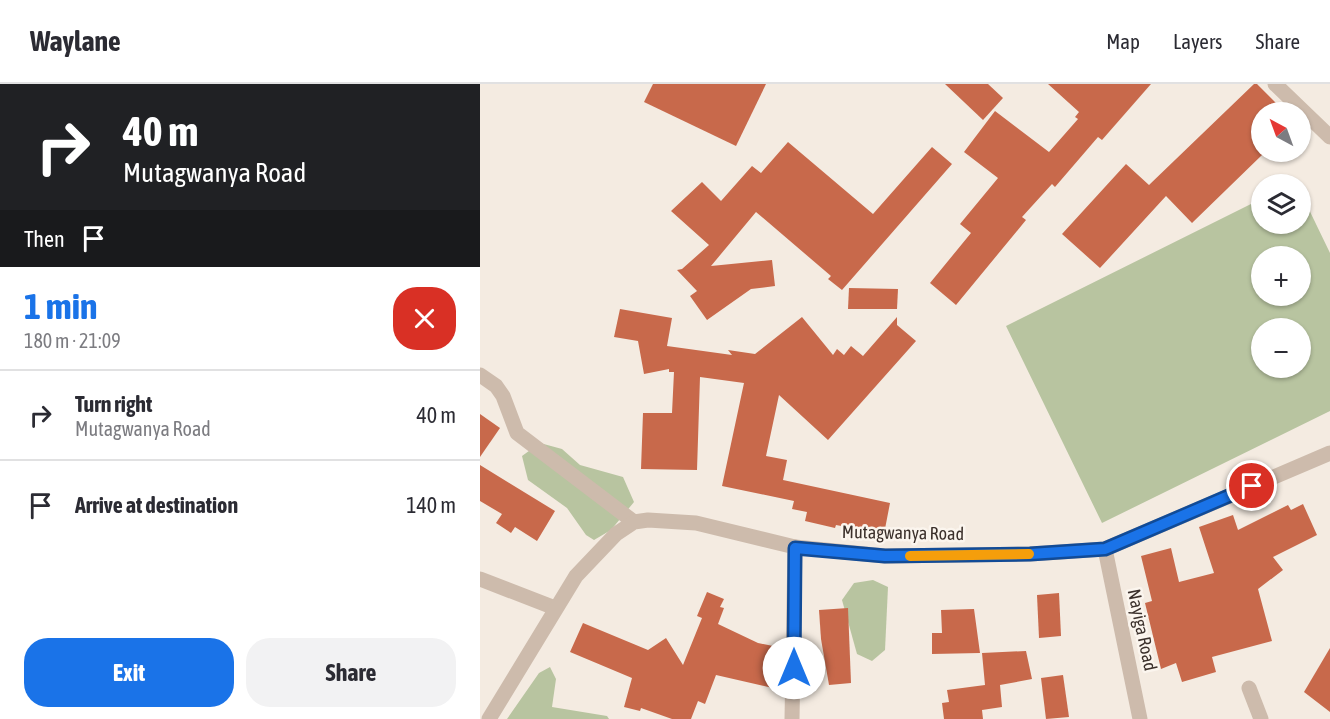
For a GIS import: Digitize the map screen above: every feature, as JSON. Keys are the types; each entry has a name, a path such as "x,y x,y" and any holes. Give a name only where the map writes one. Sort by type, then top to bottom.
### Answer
{"street":[{"path":"1275,84 1330,137"},
{"path":"480,375 496,386 503,396 517,433 634,522 616,534 576,576 489,719"},
{"name":"Mutagwanya Road","path":"634,522 648,520 696,523 795,548 885,556 1030,554 1105,549 1330,453"},
{"path":"792,719 795,548"},
{"name":"Nayiga Road","path":"1105,549 1140,719"},
{"path":"480,579 555,608"},
{"path":"1249,688 1261,719"}],"green space":[{"path":"1251,204 1251,234 1311,234 1311,214 1330,253 1330,411 1102,523 1006,326"},
{"path":"540,443 562,449 580,465 623,477 634,502 611,530 594,540 586,535 567,508 528,480 522,456"},
{"path":"873,580 888,587 885,650 872,661 857,654 842,600 854,583"},
{"path":"550,667 556,679 552,707 607,716 609,719 507,719 539,673"}],"building":[{"path":"653,84 766,84 736,146 644,102"},
{"path":"945,84 988,84 1003,98 983,120"},
{"path":"1048,84 1151,84 1102,140 1098,137 1055,187 1052,184 1022,217 1026,220 956,305 930,283 971,233 960,224 998,178 964,152 995,111 1049,152 1078,119 1075,117 1079,112"},
{"path":"1254,84 1257,84 1275,102 1251,102 1251,162 1255,162 1192,223 1166,196 1100,268 1062,234 1126,164 1149,185"},
{"path":"788,142 873,214 932,147 952,164 842,290 828,279 831,276 756,212 711,266 772,260 775,286 751,289 707,320 690,296 697,291 677,270 682,269 709,245 671,211 702,182 721,201 752,166 761,173"},
{"path":"849,288 898,289 897,309 848,309"},
{"path":"620,309 672,318 667,346 732,355 728,350 755,354 802,317 833,355 837,349 844,355 851,346 863,356 897,317 897,325 916,341 828,440 779,395 766,456 787,460 783,480 890,503 884,534 836,525 835,528 805,521 807,512 792,509 794,501 722,486 744,383 700,377 697,470 641,469 643,413 672,413 674,372 669,372 669,369 644,374 638,341 614,337"},
{"path":"480,414 500,428 480,457"},
{"path":"480,465 555,511 537,541 515,527 511,533 496,523 502,514 480,501"},
{"path":"1303,504 1317,535 1273,557 1283,570 1258,589 1272,641 1212,657 1216,672 1182,682 1176,663 1161,669 1145,603 1152,601 1141,556 1171,548 1179,582 1214,573 1199,527 1233,515 1238,530 1288,505 1291,510"},
{"path":"707,592 724,599 720,607 724,608 718,624 758,643 783,648 777,689 716,675 705,704 698,701 691,719 672,719 641,708 640,711 624,707 632,678 570,652 583,623 648,650 666,638 683,665 702,618 697,616"},
{"path":"1059,593 1061,636 1039,638 1037,595"},
{"path":"848,608 851,683 829,685 821,639 819,610"},
{"path":"974,609 980,653 932,654 932,633 942,633 941,610"},
{"path":"1330,648 1330,712 1304,692"},
{"path":"1026,651 1032,679 1000,685 1002,707 982,710 983,719 944,719 942,703 949,702 947,690 985,685 982,653"},
{"path":"1063,675 1069,717 1046,719 1041,678"}],"slow traffic":[{"path":"910,556 1029,554"}],"route":[{"path":"794,668 795,548 885,556 1030,554 1105,549 1252,486"}]}
